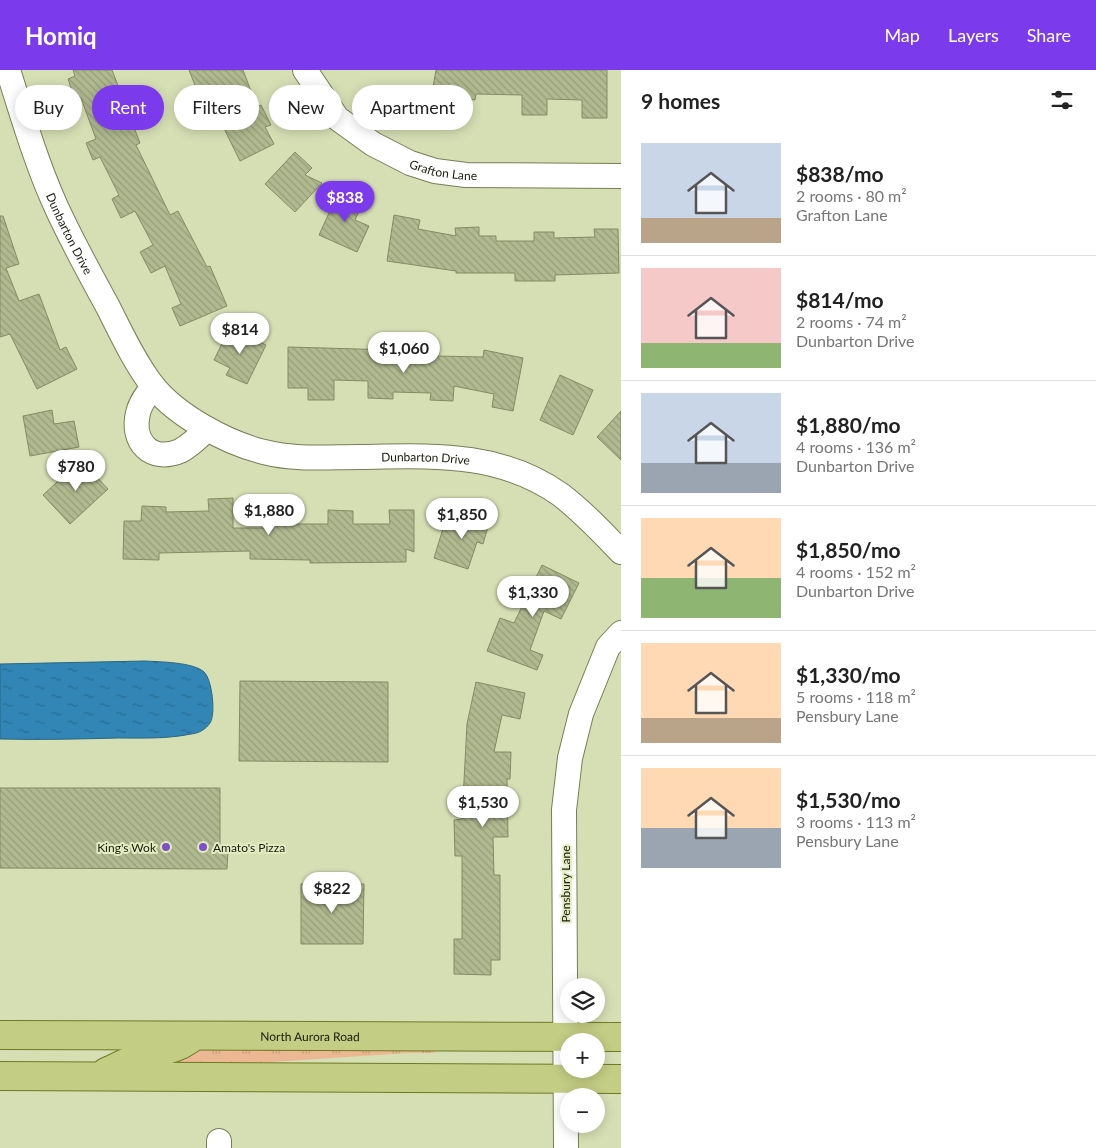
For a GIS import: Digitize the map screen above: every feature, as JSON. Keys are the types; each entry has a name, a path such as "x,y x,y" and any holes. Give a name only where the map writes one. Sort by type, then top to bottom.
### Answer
{"main road":[{"name":"North Aurora Road","path":"0,1035 560,1037"},
{"path":"96,1076 140,1057 183,1044 196,1035"},
{"name":"North Aurora Road","path":"605,1037 621,1037"},
{"path":"0,1076 621,1079"}],"street":[{"name":"Dunbarton Drive","path":"8,70 53,201 124,339 153,386 178,410 228,440 266,453 304,458 442,456 490,462 511,469 560,495 621,552"},
{"name":"Grafton Lane","path":"305,70 338,118 373,144 410,163 435,170 466,175 621,176"},
{"path":"153,386 142,402 138,412 137,430 143,446 161,455 171,454 182,450 207,429"},
{"name":"Pensbury Lane","path":"565,1033 564,810 566,781 581,714 608,647 621,633"},
{"name":"Pensbury Lane","path":"565,1079 566,1148"}],"green space":[{"path":"190,1048 435,1049 435,1053 407,1053 242,1064 177,1064 177,1059"}],"water":[{"path":"145,661 184,664 204,672 211,689 213,705 212,719 206,728 194,734 164,737 0,739 0,664"}],"building":[{"path":"73,70 112,70 118,85 92,85 92,128 82,101 82,85 70,85 68,79 75,76"},
{"path":"189,70 243,70 249,85 195,85"},
{"path":"436,70 607,70 607,118 582,118 582,100 547,99 547,115 522,115 522,95 476,94 475,100 473,100 473,85 433,85"},
{"path":"261,105 269,121 269,126 265,127 274,144 240,161 225,130 259,130 259,106"},
{"path":"93,130 135,130 140,143 136,145 170,215 178,211 207,267 210,266 227,306 180,326 172,308 181,304 165,266 151,273 140,252 153,245 135,211 121,218 112,199 119,195 100,157 93,160 86,143 96,139"},
{"path":"295,152 312,168 305,175 322,183 295,212 265,184"},
{"path":"339,191 363,202 355,220 369,226 357,252 319,235"},
{"path":"394,215 420,220 418,229 456,236 455,228 479,227 479,236 496,236 496,241 534,241 534,232 554,232 554,238 595,237 594,229 618,229 619,273 555,275 555,281 515,281 515,273 456,273 456,271 387,261"},
{"path":"0,216 3,216 19,264 6,268 19,301 39,294 60,350 66,347 77,369 37,389 10,334 0,337"},
{"path":"230,327 266,345 247,384 226,375 230,368 214,360"},
{"path":"288,347 394,350 394,355 483,357 484,350 523,358 513,411 492,407 494,394 454,386 453,401 430,400 431,393 393,392 393,399 368,398 368,381 334,380 334,400 308,400 308,388 288,388"},
{"path":"560,375 593,390 573,435 540,420"},
{"path":"52,410 54,424 74,421 79,447 30,456 23,416"},
{"path":"621,411 621,460 597,437"},
{"path":"81,460 108,489 70,524 43,495"},
{"path":"233,498 233,528 266,528 266,511 293,512 293,524 328,524 328,510 353,511 353,524 390,524 389,510 414,510 414,552 406,549 406,562 310,563 310,560 250,559 250,551 159,553 159,560 123,559 124,521 141,521 142,506 166,507 166,512 209,511 208,499"},
{"path":"466,512 490,520 483,544 477,542 468,569 434,558 445,522 462,527"},
{"path":"542,565 579,583 561,619 544,611 530,650 543,655 537,670 487,651 500,618 514,623"},
{"path":"240,681 388,682 388,762 239,761"},
{"path":"476,682 525,693 520,719 502,715 494,752 511,752 510,779 507,779 508,837 493,837 494,875 500,875 500,960 491,960 491,975 454,974 454,939 462,939 462,856 455,856 454,820 462,819 467,724"},
{"path":"0,788 220,788 220,849 228,849 227,869 0,868"},
{"path":"301,884 364,884 363,944 301,944"}],"place":[{"name":"King's Wok","path":"166,847"},
{"name":"Amato's Pizza","path":"203,847"}]}
